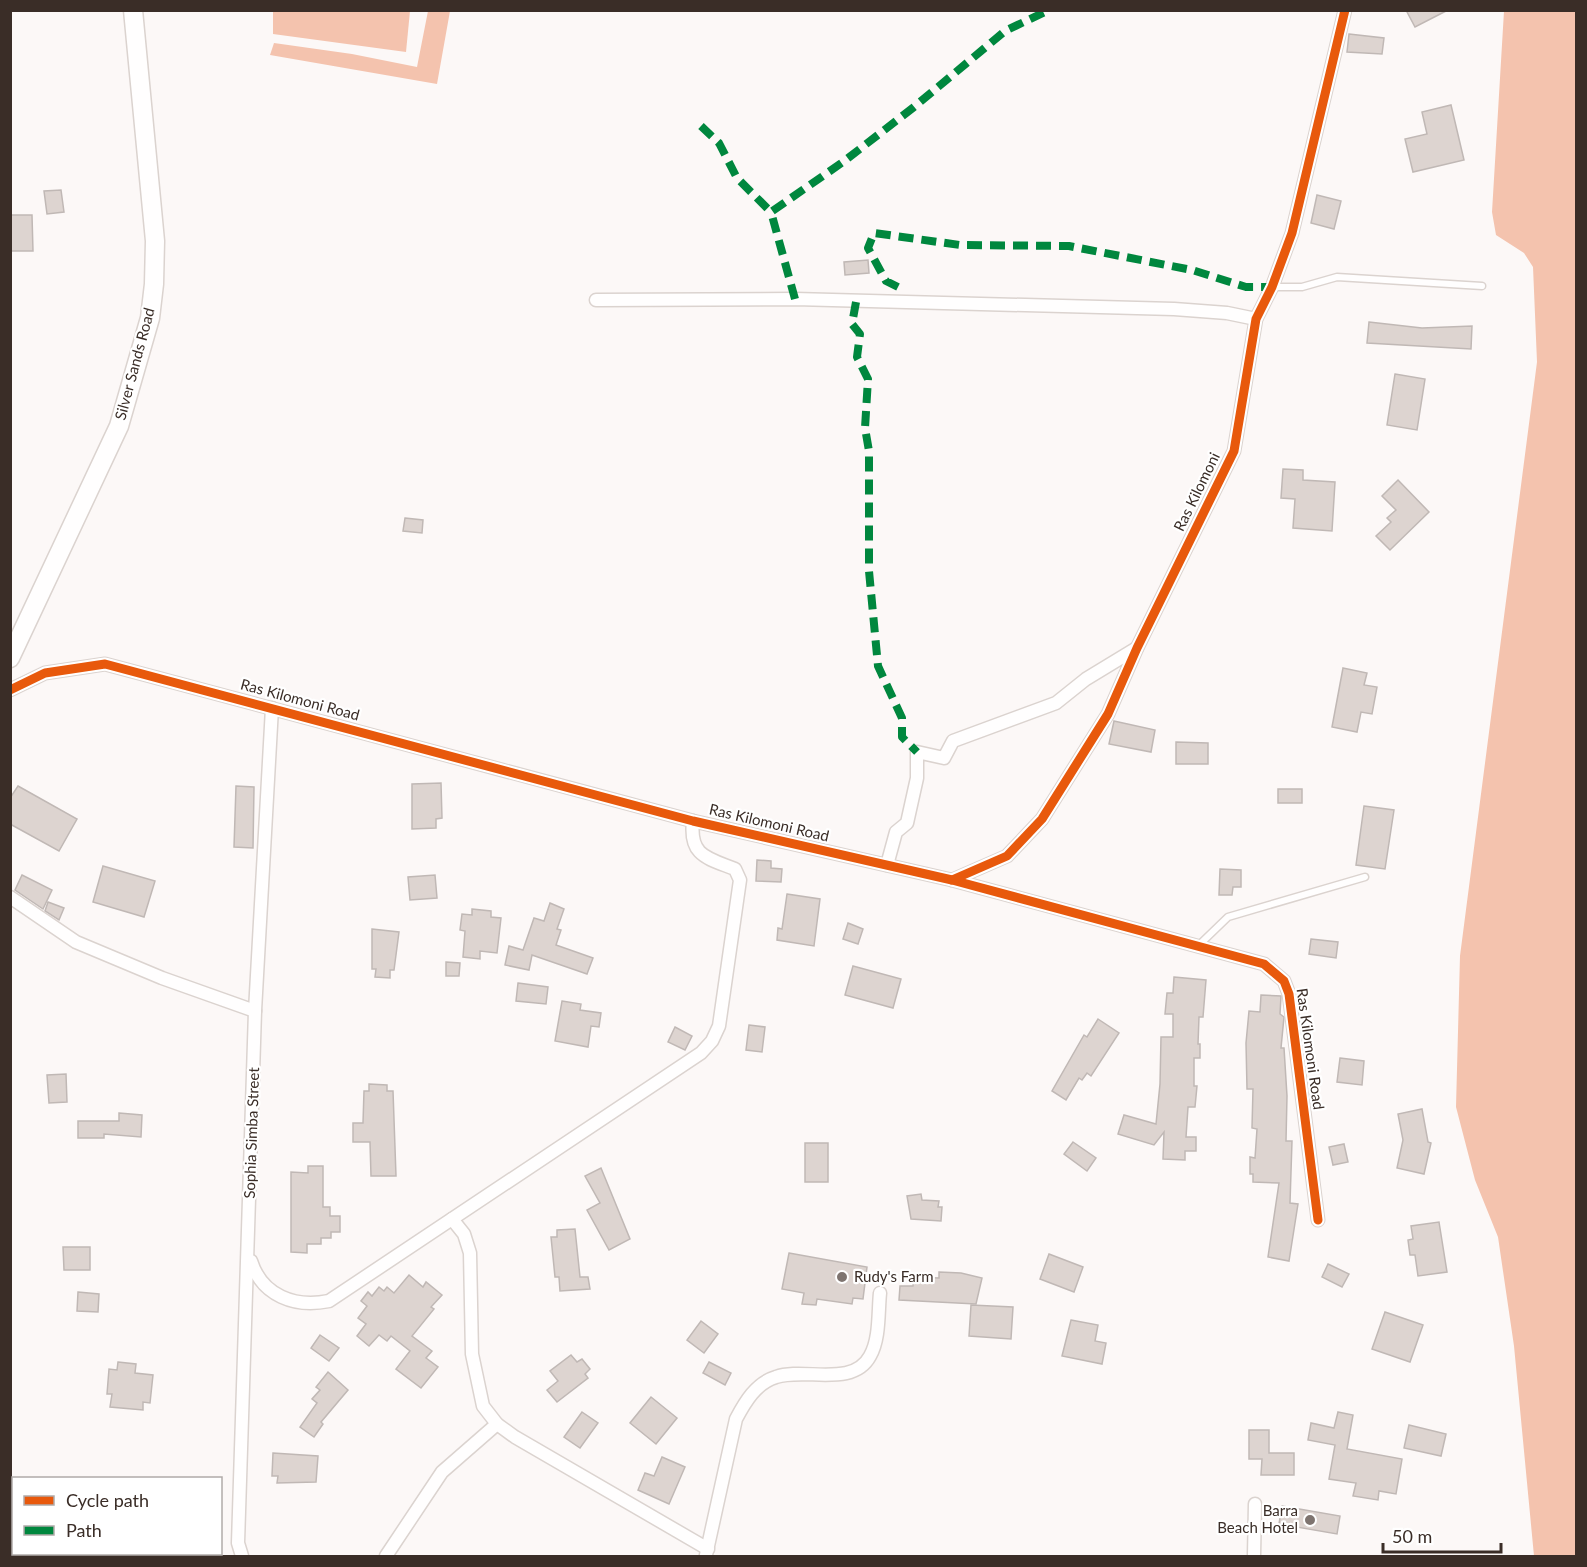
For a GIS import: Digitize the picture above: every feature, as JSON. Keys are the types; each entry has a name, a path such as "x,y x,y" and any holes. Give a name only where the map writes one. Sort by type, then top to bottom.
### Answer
{"street":[{"name":"Ras Kilomoni","path":"952,880 1007,856 1042,819 1108,714 1137,648 1234,451 1256,319 1272,287 1292,233 1345,10"},
{"name":"Silver Sands Road","path":"10,658 119,426 150,318 155,242 133,11"},
{"path":"596,300 795,299 1174,309 1227,313 1256,319"},
{"path":"887,865 896,832 907,823 917,778 917,752 944,758 953,741 1056,703 1086,679 1137,648"},
{"name":"Ras Kilomoni Road","path":"10,690 45,673 105,664 693,821 952,880 1264,964 1284,981 1289,994 1318,1220"},
{"name":"Sophia Simba Street","path":"242,1557 238,1543 255,1011 272,708"},
{"path":"249,1254 254,1272 264,1285 278,1296 294,1303 312,1304 329,1301 701,1053 712,1041 719,1026 740,880 735,869 710,859 696,849 691,833 693,821"},
{"path":"10,897 76,942 162,978 255,1011"},
{"path":"452,1219 464,1234 470,1252 472,1354 483,1406 497,1424 515,1437 707,1553 736,1419 745,1401 759,1386 776,1376 839,1374 861,1367 874,1348 880,1293"},
{"path":"386,1557 442,1472 497,1424"},
{"path":"1254,1557 1255,1504"}],"lane":[{"path":"1272,287 1302,287 1337,277 1482,286"},
{"path":"1198,946 1228,917 1365,877"}],"shaded area":[{"path":"273,11 410,11 406,52 273,34"},
{"path":"428,11 450,11 437,84 270,55 274,43 352,54 417,67"},
{"path":"1504,11 1576,11 1576,1556 1534,1556 1514,1346 1498,1237 1475,1180 1456,1107 1460,956 1537,362 1533,267 1524,253 1496,235 1492,212"}],"building":[{"path":"1406,10 1448,10 1415,27"},
{"path":"1349,34 1384,38 1382,54 1347,52"},
{"path":"1451,105 1464,160 1413,172 1405,139 1427,134 1422,112"},
{"path":"61,190 64,212 47,214 44,191"},
{"path":"1317,195 1341,201 1334,229 1311,223"},
{"path":"10,215 32,215 33,251 10,251"},
{"path":"868,260 869,273 845,275 844,262"},
{"path":"1369,322 1422,328 1472,326 1471,349 1367,343"},
{"path":"1395,374 1425,379 1417,430 1387,425"},
{"path":"1283,469 1303,470 1303,480 1335,482 1332,531 1293,528 1295,499 1281,498"},
{"path":"1398,480 1429,512 1390,550 1376,536 1391,522 1387,518 1396,510 1382,496"},
{"path":"405,518 423,520 422,533 403,531"},
{"path":"1343,668 1367,673 1364,685 1377,687 1372,714 1361,712 1357,732 1332,727"},
{"path":"1114,721 1155,730 1151,752 1109,744"},
{"path":"1176,742 1208,743 1208,764 1176,764"},
{"path":"441,783 442,818 436,819 436,828 412,829 412,784"},
{"path":"18,786 77,819 59,851 10,824 10,798"},
{"path":"236,786 254,787 253,848 234,847"},
{"path":"1278,789 1302,789 1302,803 1278,803"},
{"path":"1364,806 1394,810 1385,869 1356,865"},
{"path":"757,860 771,861 771,868 782,869 781,882 756,881"},
{"path":"103,866 155,881 144,917 93,902"},
{"path":"1220,869 1241,870 1241,887 1233,887 1232,895 1219,895"},
{"path":"22,875 52,890 43,909 15,890"},
{"path":"435,875 437,898 410,900 408,877"},
{"path":"787,894 820,899 814,946 777,940 778,928 782,929"},
{"path":"48,902 64,908 59,920 45,911"},
{"path":"550,903 564,909 557,929 561,930 556,945 593,958 587,974 532,955 529,970 505,965 509,946 523,950 534,918 544,921"},
{"path":"472,909 491,911 491,917 501,918 497,953 480,951 480,959 463,957 465,931 460,930 462,914 472,915"},
{"path":"848,923 863,929 858,944 843,939"},
{"path":"372,929 399,932 394,970 390,970 390,978 375,977 376,969 372,969"},
{"path":"1311,939 1338,942 1336,958 1309,954"},
{"path":"446,962 460,963 459,976 446,976"},
{"path":"853,966 901,979 893,1008 845,995"},
{"path":"1174,977 1206,980 1203,1017 1199,1017 1200,1058 1194,1058 1194,1086 1197,1086 1195,1107 1188,1107 1186,1137 1196,1137 1196,1151 1185,1151 1185,1160 1163,1159 1164,1132 1154,1145 1118,1134 1124,1115 1156,1124 1161,1037 1173,1037 1173,1014 1165,1014 1167,993 1173,993"},
{"path":"518,983 548,987 546,1004 516,1001"},
{"path":"1261,995 1281,996 1280,1014 1284,1017 1281,1048 1284,1048 1287,1096 1286,1141 1292,1141 1290,1203 1298,1204 1289,1261 1268,1257 1279,1183 1253,1182 1253,1174 1250,1174 1250,1157 1255,1158 1257,1129 1252,1128 1253,1089 1247,1089 1246,1043 1249,1011 1260,1012"},
{"path":"562,1001 581,1004 580,1010 601,1013 599,1027 591,1026 588,1047 555,1041"},
{"path":"1098,1019 1119,1033 1091,1076 1087,1073 1082,1080 1079,1078 1066,1100 1052,1091 1084,1035 1087,1037"},
{"path":"749,1025 765,1027 762,1052 746,1050"},
{"path":"675,1027 692,1036 685,1050 668,1042"},
{"path":"1340,1058 1364,1061 1362,1085 1337,1082"},
{"path":"66,1074 67,1102 49,1103 47,1075"},
{"path":"369,1084 387,1085 387,1091 393,1091 396,1176 371,1176 370,1142 353,1142 353,1123 363,1123 364,1091 369,1091"},
{"path":"1422,1109 1428,1142 1431,1143 1424,1174 1397,1168 1403,1140 1398,1114"},
{"path":"119,1113 142,1115 141,1137 104,1134 104,1138 78,1138 78,1121 119,1121"},
{"path":"1073,1142 1096,1158 1087,1171 1064,1154"},
{"path":"805,1143 828,1143 828,1182 805,1182"},
{"path":"1344,1144 1348,1162 1333,1165 1329,1147"},
{"path":"308,1166 323,1166 323,1207 330,1207 330,1216 340,1216 340,1232 331,1232 331,1238 321,1238 321,1244 307,1244 307,1253 291,1252 291,1172 308,1173"},
{"path":"601,1168 630,1239 609,1250 587,1210 600,1203 585,1176"},
{"path":"921,1194 922,1200 939,1201 938,1207 942,1207 941,1221 911,1219 907,1196"},
{"path":"1439,1222 1447,1272 1418,1276 1415,1255 1410,1255 1408,1240 1413,1239 1411,1226"},
{"path":"575,1229 580,1277 588,1277 590,1289 560,1291 559,1277 555,1277 551,1237 557,1237 557,1230"},
{"path":"63,1247 90,1247 90,1270 64,1270"},
{"path":"789,1253 867,1267 863,1299 853,1298 852,1304 817,1299 816,1305 802,1304 804,1293 782,1289"},
{"path":"1049,1254 1083,1267 1074,1292 1040,1279"},
{"path":"1328,1264 1349,1274 1342,1287 1322,1277"},
{"path":"939,1272 961,1273 982,1278 976,1304 899,1300 900,1286 913,1286 914,1277 939,1278"},
{"path":"409,1275 423,1287 426,1282 442,1295 431,1307 434,1309 412,1336 432,1351 426,1358 438,1367 421,1388 396,1369 410,1351 391,1336 387,1341 379,1335 369,1346 357,1336 366,1324 358,1318 367,1306 361,1301 368,1292 372,1296 379,1287 384,1291 387,1287 394,1293"},
{"path":"78,1292 99,1294 98,1312 77,1311"},
{"path":"971,1305 1013,1307 1011,1339 969,1336"},
{"path":"1385,1312 1423,1325 1410,1362 1372,1349"},
{"path":"1071,1320 1098,1325 1095,1341 1106,1343 1102,1364 1062,1356"},
{"path":"701,1321 718,1334 704,1353 687,1340"},
{"path":"320,1335 339,1348 329,1361 311,1348"},
{"path":"571,1355 577,1362 582,1359 590,1369 585,1374 588,1378 557,1402 547,1390 558,1381 550,1371"},
{"path":"118,1362 136,1364 135,1373 153,1375 150,1403 143,1402 143,1410 110,1407 112,1394 107,1394 109,1369 117,1370"},
{"path":"709,1362 731,1373 725,1385 703,1373"},
{"path":"328,1372 348,1390 321,1422 323,1424 314,1437 300,1427 317,1403 312,1399 320,1390 316,1387"},
{"path":"651,1397 677,1418 656,1444 630,1423"},
{"path":"582,1412 598,1423 580,1448 564,1437"},
{"path":"1338,1412 1353,1415 1347,1449 1402,1459 1396,1494 1379,1491 1378,1500 1353,1496 1356,1483 1329,1479 1335,1445 1308,1440 1311,1423 1334,1428"},
{"path":"1409,1425 1446,1434 1441,1456 1404,1448"},
{"path":"1249,1430 1269,1430 1269,1453 1294,1453 1294,1475 1261,1475 1262,1459 1249,1459"},
{"path":"273,1453 318,1456 316,1482 277,1483 278,1476 272,1476"},
{"path":"662,1457 685,1467 669,1504 638,1490 645,1473 654,1476"},
{"name":"Barra Beach Hotel","path":"1282,1506 1340,1516 1337,1534 1279,1524"}],"marked path":[{"path":"795,299 771,212 843,162 914,107 1005,31 1049,10"},
{"path":"701,126 719,143 737,178 771,212"},
{"path":"898,287 886,281 868,248 874,233 960,245 1069,246 1192,270 1246,287 1272,287"},
{"path":"856,302 852,324 860,334 857,357 868,379 865,428 869,451 869,571 878,666 902,718 902,737 917,752"}],"cycle path":[{"path":"952,880 1007,856 1042,819 1108,714 1137,648 1234,451 1256,319 1272,287 1292,233 1345,10"},
{"path":"10,690 45,673 105,664 693,821 952,880 1264,964 1284,981 1289,994 1318,1220"}],"place":[{"name":"Rudy's Farm","path":"842,1277"},
{"name":"Barra Beach Hotel","path":"1310,1520"}]}
